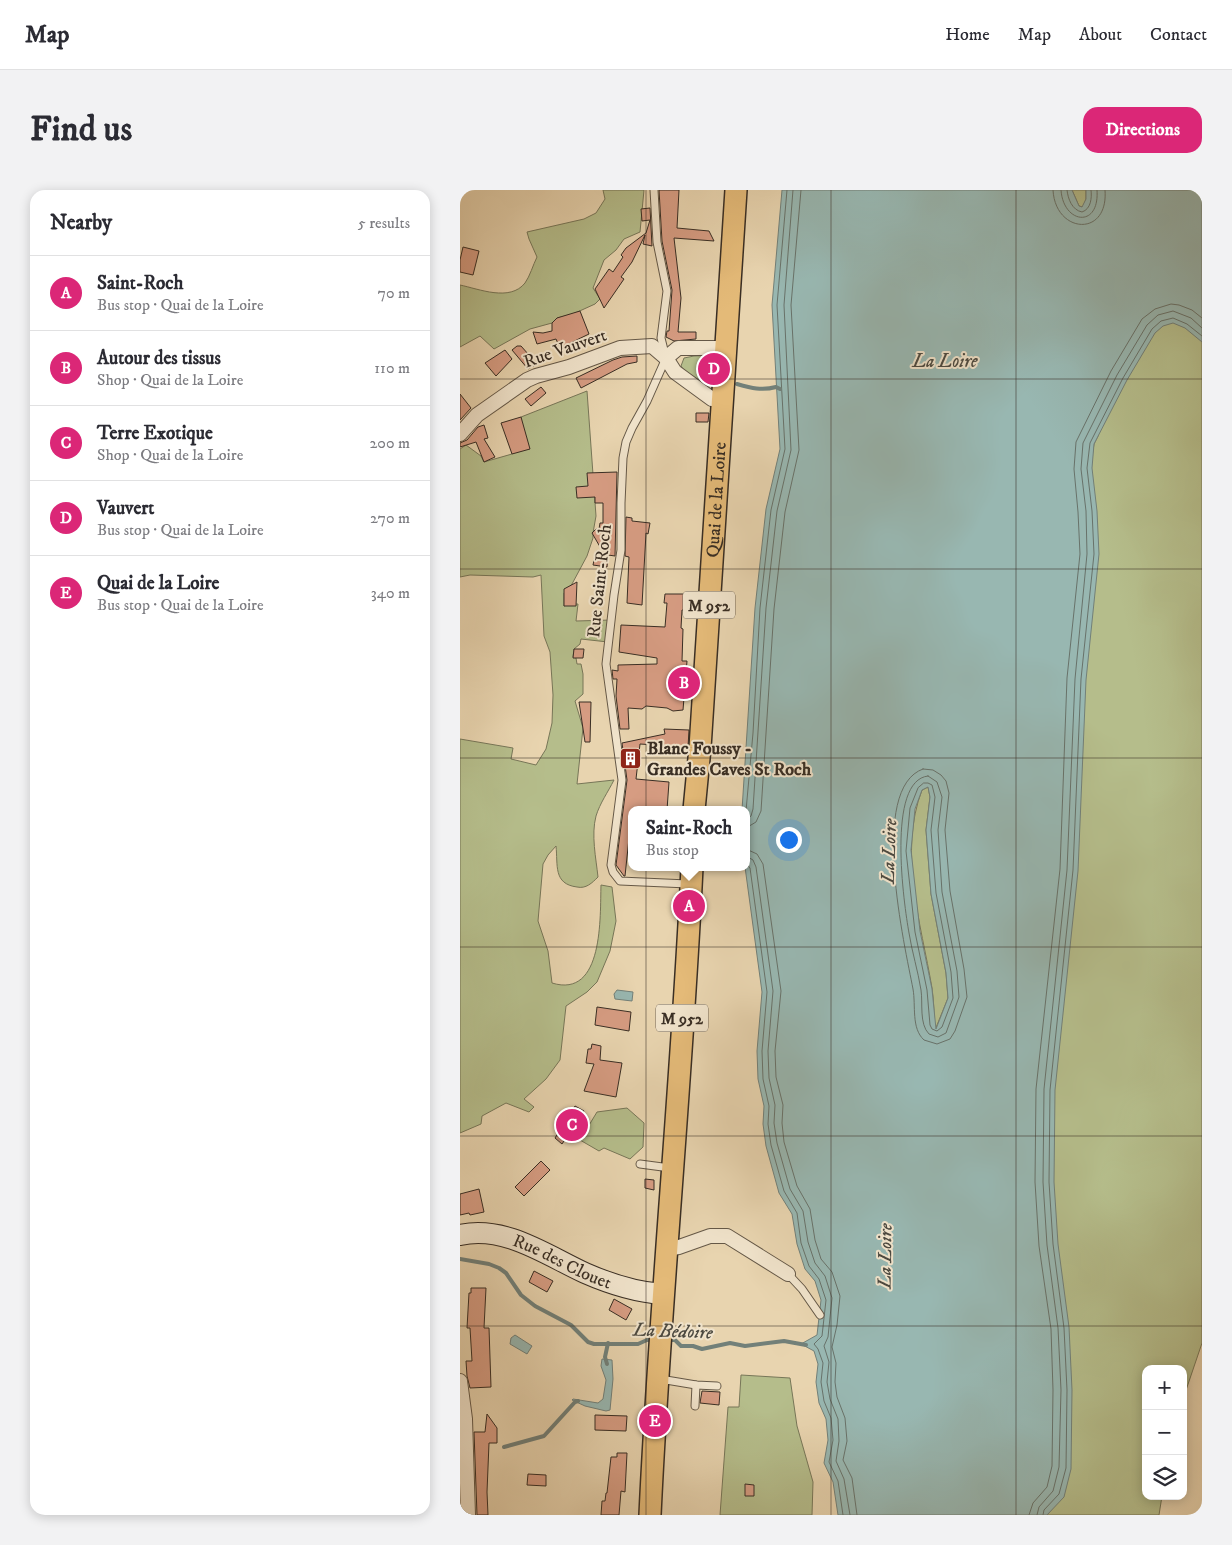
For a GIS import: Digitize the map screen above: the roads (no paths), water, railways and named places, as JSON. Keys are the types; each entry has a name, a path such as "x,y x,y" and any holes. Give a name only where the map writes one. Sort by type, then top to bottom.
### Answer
{"main road":[{"name":"Quai de la Loire","path":"694,806 700,748 719,350 736,190"},
{"name":"M 952","path":"650,1515 662,1294 691,876"}],"street":[{"name":"Rue Vauvert","path":"460,434 477,416 526,380 536,376 569,367 626,347 652,346 666,358"},
{"path":"716,396 675,372 666,358 678,348 719,350"},
{"name":"Rue des Clouet","path":"460,1235 493,1233 511,1238 611,1283 637,1291 662,1294"},
{"path":"665,1250 710,1236 727,1236 788,1274"},
{"path":"460,1381 466,1419 468,1515"}],"lane":[{"path":"654,190 657,242 667,290 661,338 666,358"},
{"name":"Rue Saint-Roch","path":"666,358 647,401 632,428 626,442 623,458 621,503 622,550 614,595 606,664 622,780 611,864 613,872 620,881 691,876"},
{"path":"640,1164 672,1168"},
{"path":"788,1274 802,1289 820,1315"},
{"path":"659,1354 696,1385 717,1386"},
{"path":"695,1406 696,1385"}],"water":[{"name":"La Loire","path":"782,190 1072,190 1079,206 1082,207 1086,199 1086,190 1202,190 1202,342 1185,328 1173,323 1163,326 1155,333 1127,380 1094,444 1092,468 1099,554 1086,680 1078,871 1055,1090 1054,1182 1058,1244 1069,1327 1072,1390 1071,1469 1064,1497 1047,1515 838,1515 833,1482 824,1463 828,1440 826,1419 819,1403 816,1382 818,1364 814,1351 801,1344 817,1335 821,1300 815,1281 805,1269 797,1244 792,1214 779,1193 766,1146 763,1124 764,1106 758,1079 757,1051 762,992 746,871 750,871 750,806 742,806 755,608 766,509 780,449 772,305","holes":["928,787 930,797 926,830 931,894 946,973 948,998 936,1029 932,989 920,931 911,850 915,809 922,790"]},
{"path":"617,990 633,992 632,1001 615,999 614,994"},
{"path":"515,1335 532,1346 527,1354 510,1344 511,1338"},
{"path":"602,1359 612,1360 613,1379 610,1410 606,1411 585,1406 572,1400 598,1403 603,1399 606,1380 601,1366"}],"waterway":[{"path":"737,384 747,387 766,389 776,387 780,389"},
{"name":"La Bédoire","path":"460,1259 489,1264 499,1268 506,1273 521,1295 535,1306 571,1325 588,1342 594,1344 638,1344 647,1340 653,1340"},
{"name":"La Bédoire","path":"668,1340 675,1340 681,1346 693,1346 702,1349 730,1343 745,1346 784,1341 806,1345"},
{"path":"607,1364 605,1357 608,1343"},
{"path":"504,1447 544,1436 578,1401"}],"place":[{"name":"Vauvert","path":"714,369"},
{"name":"Autour des tissus","path":"684,683"},
{"name":"Blanc Foussy - Grandes Caves St Roch","path":"631,758"},
{"name":"Saint-Roch","path":"689,906"},
{"name":"Terre Exotique","path":"572,1125"},
{"name":"Quai de la Loire","path":"655,1421"}]}
